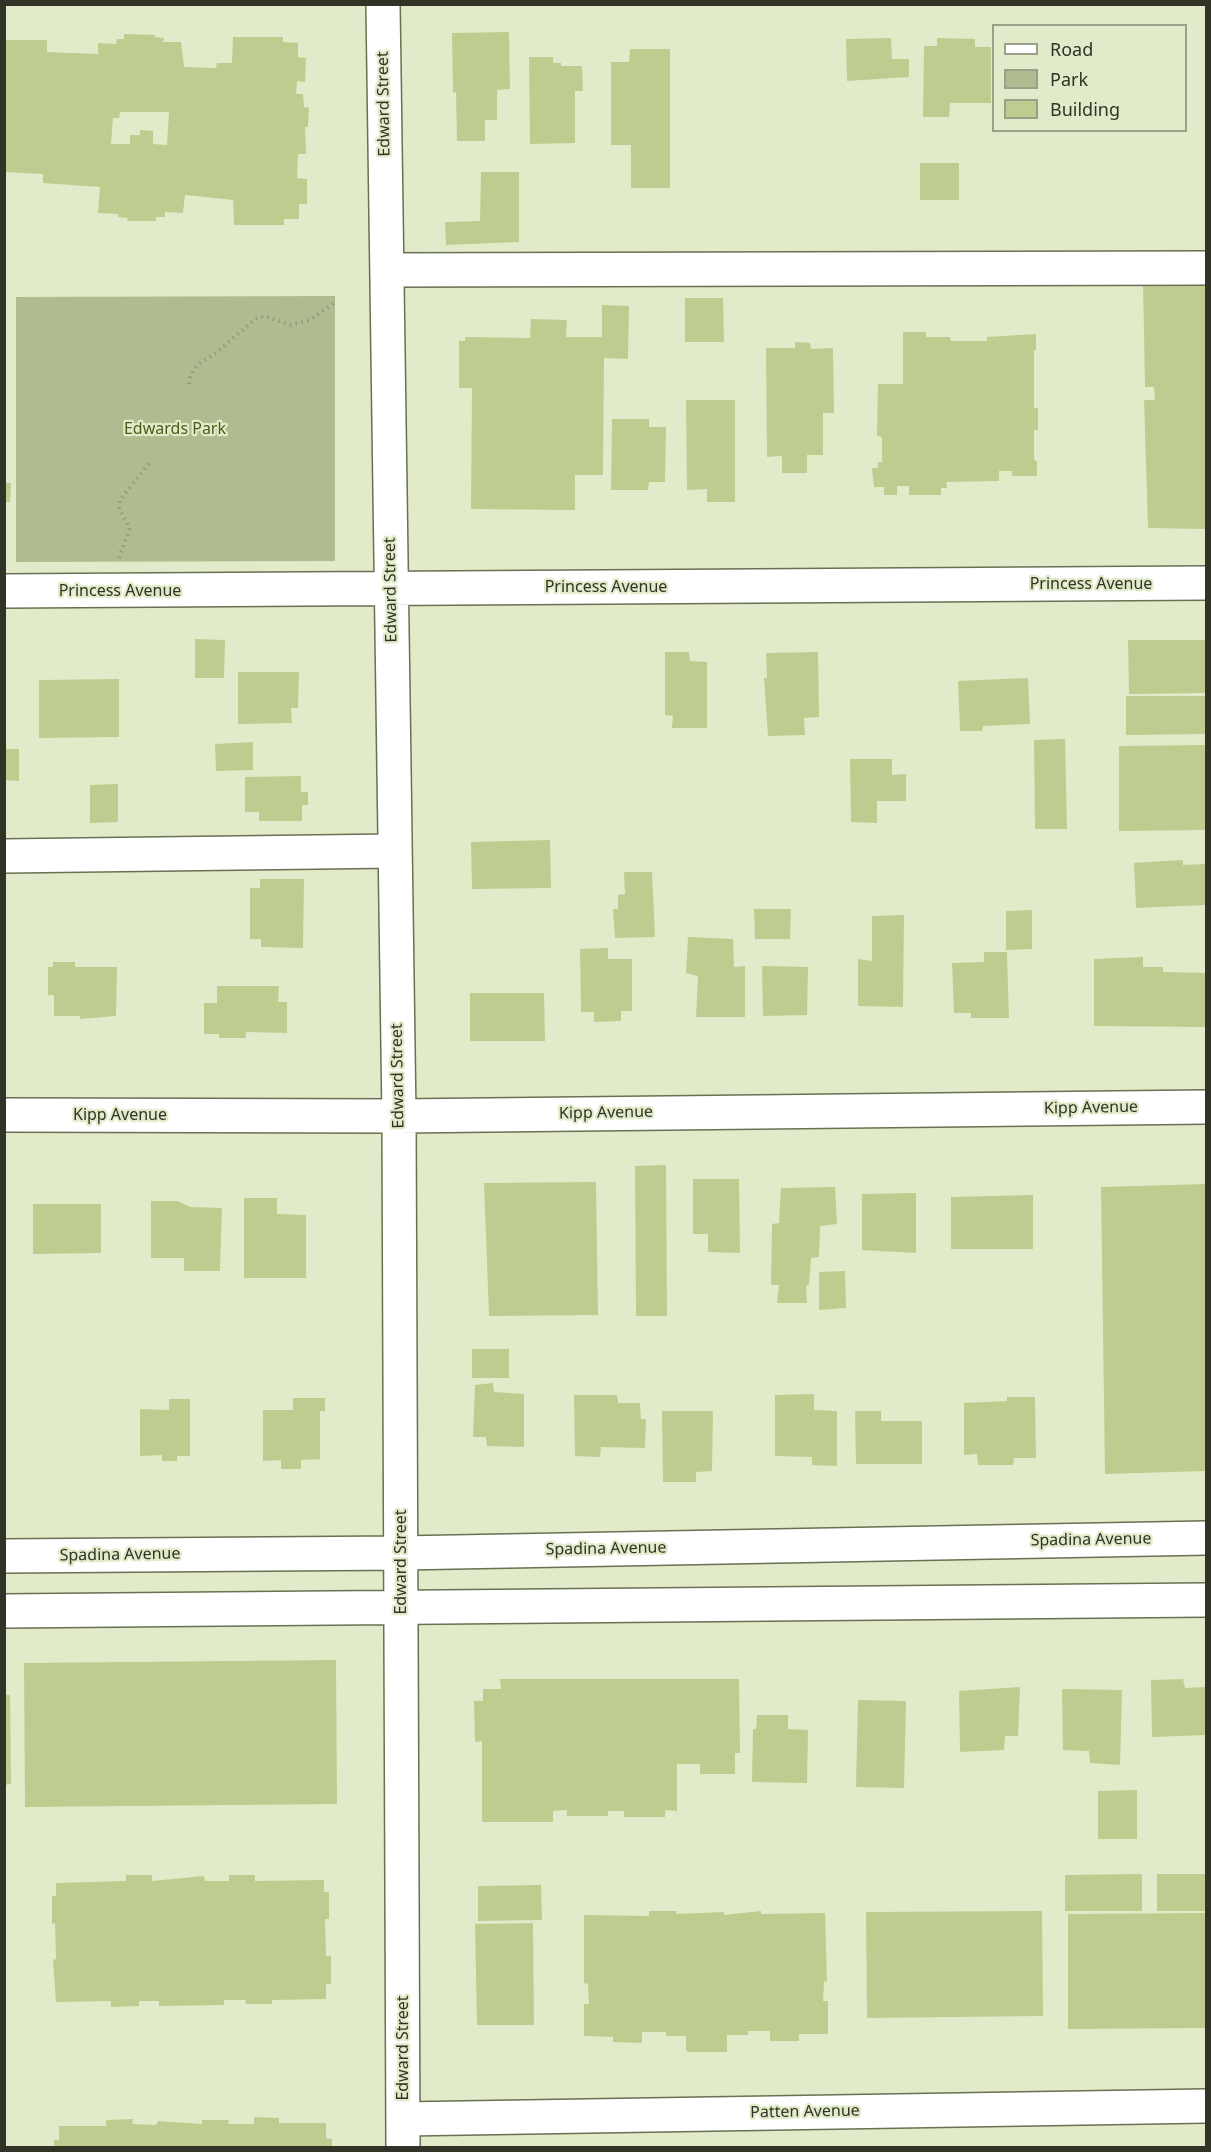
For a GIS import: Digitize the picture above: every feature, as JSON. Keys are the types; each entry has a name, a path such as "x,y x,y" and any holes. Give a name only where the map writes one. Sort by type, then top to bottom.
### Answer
{"street":[{"name":"Edward Street","path":"382,4 399,1116 403,2133"},
{"path":"387,270 1206,268"},
{"name":"Princess Avenue","path":"4,591 1206,583"},
{"path":"4,856 395,851"},
{"name":"Kipp Avenue","path":"4,1115 399,1116 1206,1107"},
{"name":"Spadina Avenue","path":"4,1557 401,1553 1206,1538"},
{"path":"4,1611 1206,1600"},
{"name":"Patten Avenue","path":"403,2133 1206,2106"}],"path":[{"path":"189,384 190,376 197,365 216,353 255,319 265,316 290,325 310,320 334,303"},
{"path":"118,561 130,528 119,509 120,500 150,462"}],"green space":[{"name":"Edwards Park","path":"335,296 335,561 16,562 16,297"}],"building":[{"path":"509,32 510,89 497,90 497,120 485,120 485,141 457,141 452,33"},
{"path":"124,34 155,35 155,37 164,38 163,42 181,42 184,67 216,68 217,63 232,63 233,37 283,37 283,42 298,43 298,57 306,58 305,82 297,81 296,94 303,94 304,107 309,108 308,127 305,127 306,154 298,154 297,178 307,179 307,204 299,204 299,219 284,219 284,225 234,225 233,200 185,195 183,213 165,212 165,217 156,217 156,221 127,221 128,218 118,217 118,214 98,213 100,187 43,183 43,174 4,172 4,40 47,40 47,52 98,54 98,43 116,44 117,39 124,39","holes":["120,112 169,112 167,145 153,144 153,131 140,130 140,135 130,135 130,144 111,144 113,118 119,118"]},
{"path":"891,38 892,59 909,59 909,77 847,81 846,39"},
{"path":"937,38 975,39 975,47 991,47 991,103 950,103 949,117 923,117 924,46 937,46"},
{"path":"630,49 670,49 670,188 631,188 631,145 611,145 611,62 629,62"},
{"path":"529,57 553,57 553,63 561,63 561,66 582,66 583,91 575,91 575,143 530,144"},
{"path":"920,163 959,163 959,200 920,200"},
{"path":"481,172 519,172 519,242 446,245 445,222 480,221"},
{"path":"1143,281 1206,282 1206,529 1148,528 1144,400 1155,400 1154,387 1145,387"},
{"path":"685,298 723,298 724,342 685,342"},
{"path":"602,305 629,306 628,359 604,358 603,475 575,475 575,510 471,509 472,388 459,388 459,341 465,341 465,337 530,338 531,319 567,320 566,337 602,337"},
{"path":"903,332 926,332 926,337 950,337 951,341 987,341 987,337 1036,334 1034,408 1038,408 1038,430 1034,430 1034,460 1037,461 1037,476 1012,476 1012,471 999,471 999,481 946,482 947,488 941,488 941,495 909,495 909,486 897,486 897,495 884,495 884,487 874,487 872,468 878,468 878,462 882,462 882,437 877,436 878,384 903,384"},
{"path":"795,342 810,343 811,349 833,348 834,413 823,413 823,455 807,455 807,473 782,473 782,456 767,457 766,348 795,348"},
{"path":"686,400 735,400 735,502 707,502 707,489 687,490"},
{"path":"612,419 649,419 649,427 666,427 665,482 649,482 648,490 611,490"},
{"path":"4,483 11,483 10,502 4,502"},
{"path":"195,639 225,640 224,678 195,678"},
{"path":"1128,640 1206,640 1206,693 1129,694"},
{"path":"665,652 689,652 690,661 707,662 707,728 672,728 673,716 665,715"},
{"path":"818,652 819,717 804,718 805,735 768,736 764,678 767,678 766,653"},
{"path":"238,672 299,672 298,708 291,708 292,723 238,724"},
{"path":"1028,678 1030,724 983,726 982,731 960,731 958,681"},
{"path":"119,679 119,737 39,738 39,680"},
{"path":"1126,696 1206,696 1206,734 1126,735"},
{"path":"1065,739 1067,829 1035,829 1034,740"},
{"path":"253,742 253,770 216,771 215,744"},
{"path":"1206,745 1206,830 1119,831 1119,746"},
{"path":"4,749 19,749 19,781 4,780"},
{"path":"850,759 892,759 892,775 906,774 906,801 877,801 877,823 851,822"},
{"path":"301,776 301,792 308,792 308,805 302,805 302,821 259,821 259,812 245,812 245,777"},
{"path":"118,784 118,822 90,823 90,785"},
{"path":"550,840 551,888 472,889 471,842"},
{"path":"1183,860 1183,865 1206,864 1206,905 1136,908 1134,863"},
{"path":"624,872 652,872 655,937 615,938 613,909 618,909 618,895 625,894"},
{"path":"260,879 304,879 303,948 261,947 261,939 250,939 250,888 260,888"},
{"path":"754,909 791,909 790,939 755,939"},
{"path":"1032,910 1032,949 1006,950 1006,911"},
{"path":"904,915 903,1007 858,1006 858,959 872,961 872,916"},
{"path":"688,937 733,939 734,967 745,966 745,1017 696,1017 698,976 686,973"},
{"path":"608,948 608,959 632,959 632,1011 621,1011 621,1021 594,1022 594,1012 581,1012 580,949"},
{"path":"984,952 1007,952 1009,1018 971,1018 971,1013 954,1013 952,963 984,962"},
{"path":"1143,957 1143,967 1163,967 1163,972 1206,973 1206,1027 1094,1026 1094,959"},
{"path":"53,962 75,962 75,967 117,967 116,1016 80,1019 80,1016 54,1016 54,995 48,995 48,967 53,967"},
{"path":"762,966 808,967 807,1015 763,1016"},
{"path":"217,986 279,986 278,1002 287,1002 287,1033 246,1032 246,1038 219,1038 219,1034 204,1034 204,1003 217,1003"},
{"path":"470,993 544,993 545,1041 470,1041"},
{"path":"666,1165 667,1316 636,1316 635,1166"},
{"path":"693,1179 739,1179 740,1253 708,1252 708,1234 693,1234"},
{"path":"596,1182 598,1315 489,1316 484,1183"},
{"path":"1206,1184 1206,1471 1105,1474 1101,1187"},
{"path":"835,1187 837,1224 820,1226 819,1257 811,1258 809,1285 806,1286 807,1303 777,1303 779,1285 771,1285 772,1224 779,1223 781,1188"},
{"path":"916,1193 916,1253 862,1250 862,1194"},
{"path":"1033,1195 1033,1249 951,1249 951,1197"},
{"path":"244,1198 277,1198 277,1214 306,1215 306,1278 244,1278"},
{"path":"151,1201 178,1201 190,1207 222,1208 220,1271 184,1271 184,1258 151,1258"},
{"path":"33,1204 101,1204 101,1253 33,1254"},
{"path":"845,1271 846,1308 819,1310 819,1272"},
{"path":"472,1349 509,1349 509,1378 472,1378"},
{"path":"493,1383 494,1392 524,1394 524,1447 487,1446 486,1437 473,1437 475,1385"},
{"path":"814,1394 814,1410 837,1411 837,1466 812,1465 812,1457 775,1456 775,1395"},
{"path":"574,1395 617,1395 618,1403 640,1403 641,1419 646,1419 645,1448 601,1447 600,1457 575,1456"},
{"path":"1007,1397 1035,1397 1036,1458 1014,1458 1013,1465 978,1465 977,1454 964,1455 964,1403 1007,1401"},
{"path":"293,1398 325,1398 325,1411 320,1411 320,1459 301,1460 301,1469 281,1469 281,1460 263,1461 263,1410 293,1410"},
{"path":"169,1399 190,1399 190,1456 177,1456 177,1461 162,1461 162,1455 140,1456 140,1409 169,1410"},
{"path":"662,1411 713,1411 712,1471 696,1472 696,1482 663,1482"},
{"path":"855,1411 881,1411 881,1421 922,1421 922,1464 856,1464"},
{"path":"336,1660 337,1804 25,1807 24,1663"},
{"path":"500,1679 739,1679 740,1753 735,1753 735,1774 700,1774 700,1764 677,1764 677,1811 665,1810 665,1817 624,1817 624,1811 608,1811 608,1816 567,1816 567,1810 553,1811 553,1822 482,1822 482,1741 475,1742 474,1701 483,1701 483,1689 501,1689"},
{"path":"1183,1679 1185,1688 1206,1687 1206,1735 1152,1737 1151,1680"},
{"path":"1020,1687 1018,1736 1005,1736 1004,1750 960,1752 959,1691"},
{"path":"1062,1689 1122,1690 1120,1765 1090,1763 1089,1751 1063,1750"},
{"path":"4,1695 10,1695 11,1784 4,1785"},
{"path":"858,1700 906,1701 904,1788 856,1787"},
{"path":"757,1715 788,1715 788,1729 808,1730 807,1783 752,1782 753,1729 756,1729"},
{"path":"1137,1790 1137,1839 1098,1839 1098,1791"},
{"path":"1142,1874 1142,1911 1065,1911 1065,1875"},
{"path":"1157,1874 1206,1874 1206,1911 1157,1911"},
{"path":"126,1875 152,1875 152,1881 204,1876 205,1881 229,1881 229,1875 255,1875 255,1881 324,1880 324,1892 329,1892 329,1919 325,1919 326,1956 331,1956 331,1984 326,1984 326,1999 272,2000 272,2004 246,2004 245,2000 224,2000 224,2005 159,2006 159,2001 139,2001 139,2006 111,2007 111,2001 56,2002 53,1960 56,1959 55,1923 52,1924 52,1896 56,1896 56,1883 126,1881"},
{"path":"541,1885 542,1920 478,1921 478,1886"},
{"path":"649,1911 677,1911 676,1914 724,1912 724,1915 761,1911 761,1914 825,1913 827,1982 824,1981 823,2001 828,2001 828,2034 799,2034 799,2041 770,2041 770,2031 748,2031 748,2035 727,2035 727,2052 689,2052 686,2051 686,2036 666,2036 666,2032 642,2032 642,2043 613,2042 613,2037 584,2036 584,2004 589,2004 588,1984 584,1983 584,1915 649,1916"},
{"path":"1042,1911 1043,2016 867,2018 866,1912"},
{"path":"1206,1913 1206,2028 1068,2029 1068,1914"},
{"path":"533,1923 534,2025 477,2025 475,1924"},
{"path":"254,2117 279,2118 279,2123 326,2123 326,2138 332,2139 332,2148 54,2148 54,2140 59,2140 59,2126 106,2126 106,2120 133,2119 132,2124 156,2125 158,2121 202,2124 202,2120 229,2120 228,2124 254,2124"}]}
